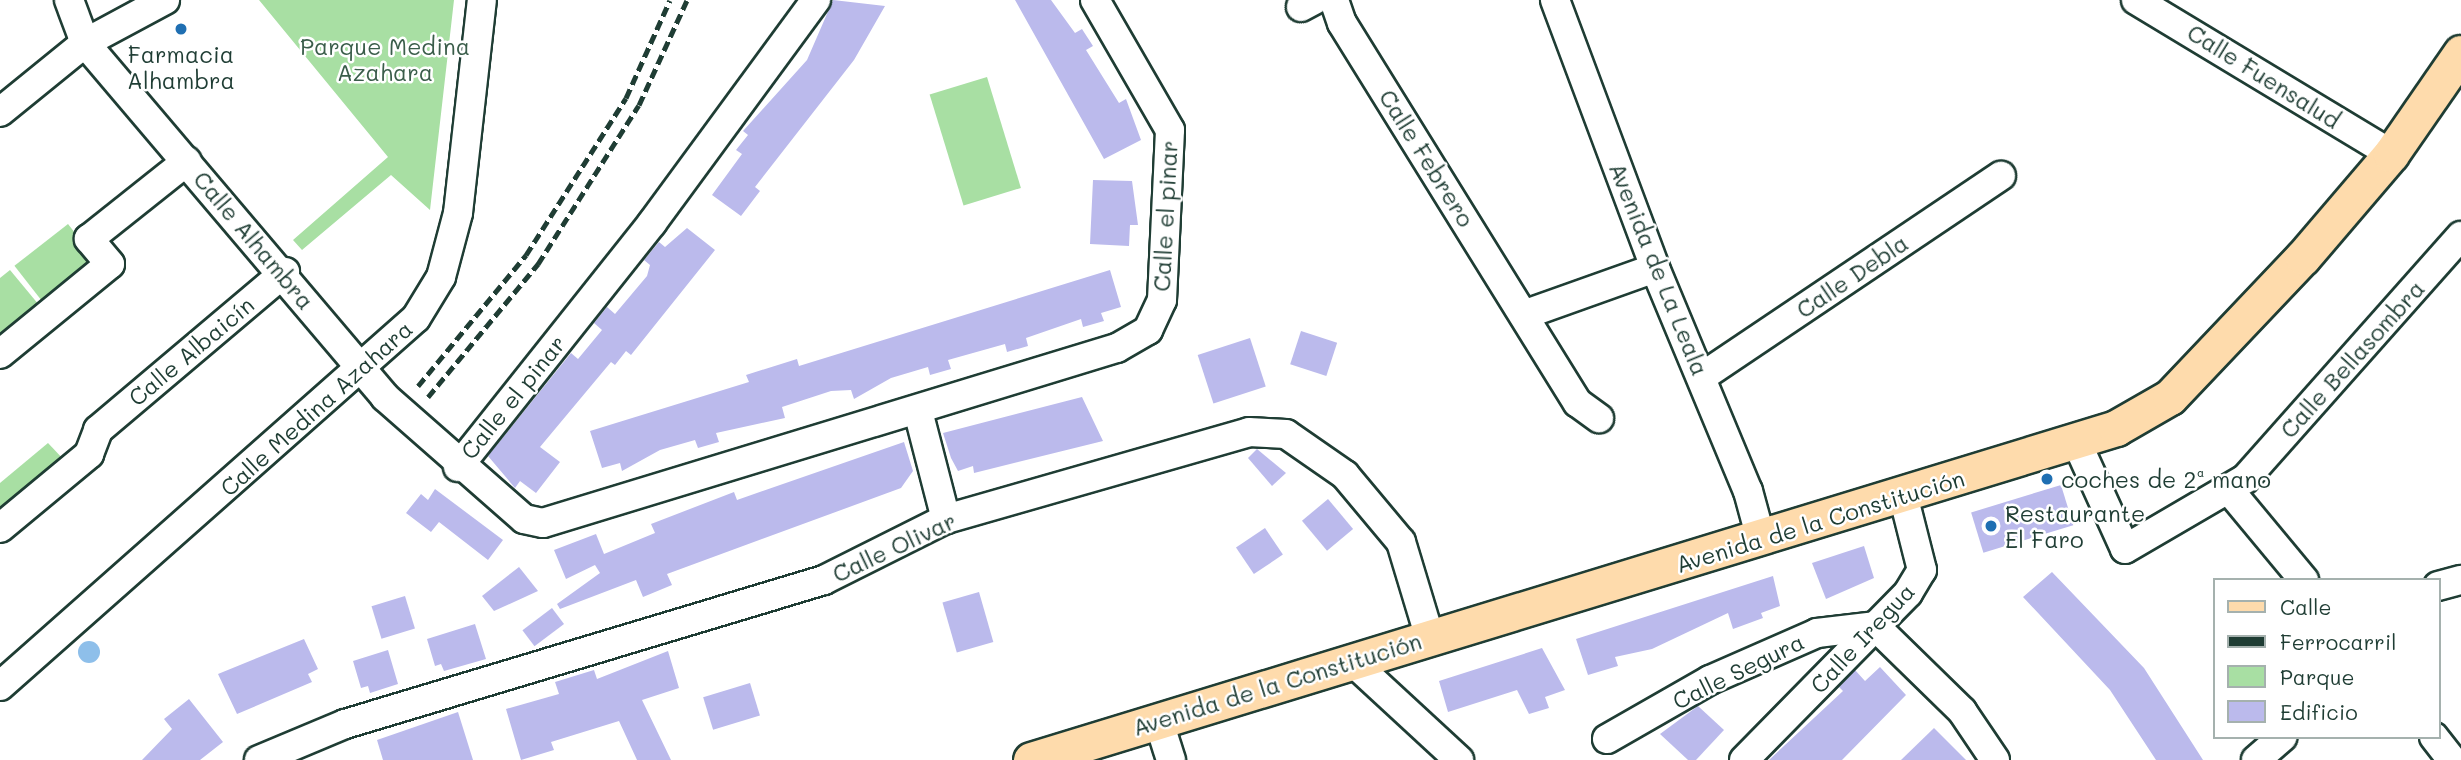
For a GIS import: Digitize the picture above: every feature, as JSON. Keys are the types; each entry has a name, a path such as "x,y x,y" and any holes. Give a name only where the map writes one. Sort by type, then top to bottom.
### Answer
{"main road":[{"name":"Avenida de la Constitución","path":"1031,760 1158,719 1354,663 2077,443 2170,397 2391,154 2461,53"}],"street":[{"name":"Calle Alhambra","path":"69,0 85,43 285,272 361,370 458,467"},
{"path":"0,112 85,43 165,0"},
{"name":"Calle Medina Azahara","path":"0,687 361,370 416,318 441,277 458,214 482,0"},
{"name":"Calle el pinar","path":"816,0 652,223 458,467 524,519 543,523 918,411 1117,348 1148,330 1162,300 1170,130 1095,0"},
{"name":"Calle Febrero","path":"1334,0 1342,23 1526,314 1578,403 1599,418"},
{"name":"Avenida de La Leala","path":"1555,0 1655,268 1703,376 1761,539"},
{"name":"Calle Fuensalud","path":"2136,0 2391,154"},
{"path":"0,354 110,264 89,239 187,161"},
{"name":"Calle Debla","path":"1703,376 2001,176"},
{"name":"Calle Bellasombra","path":"2077,443 2125,549 2230,491 2461,236"},
{"path":"1526,314 1655,268"},
{"name":"Calle Albaicín","path":"0,527 89,454 97,430 285,272"},
{"path":"918,411 946,519"},
{"name":"Calle Olivar","path":"259,760 345,724 824,580 946,519 1221,437 1286,434 1345,475 1401,542 1430,638"},
{"path":"2230,491 2302,578"},
{"name":"Calle Iregua","path":"1744,760 1875,626 1922,570 1920,541 1903,495"},
{"path":"2440,585 2461,580"},
{"path":"1875,626 1962,711 1996,760"},
{"name":"Calle Segura","path":"1607,739 1710,680 1817,633 1875,626"},
{"path":"1354,663 1457,760"},
{"path":"1158,719 1171,760"},
{"path":"2256,760 2280,739"},
{"path":"2436,739 2452,760"}],"green space":[{"name":"Parque Medina Azahara","path":"259,0 454,0 430,210 391,175 302,250 293,240 388,157"},
{"path":"987,77 1021,188 964,205 930,95"},
{"path":"68,224 96,260 43,302 14,266"},
{"path":"10,270 44,311 0,346 0,278"},
{"path":"48,443 65,461 0,513 0,483"}],"water":[{"path":"85,641 93,641 100,648 100,656 93,663 85,663 78,656 78,648"}],"building":[{"path":"833,0 885,6 854,60 755,187 760,191 741,216 712,195 742,154 736,150 748,135 743,131 807,60"},
{"path":"1015,0 1051,0 1075,33 1082,29 1093,46 1086,50 1119,103 1126,99 1141,140 1104,159"},
{"path":"1093,180 1132,181 1138,225 1130,225 1129,246 1090,244"},
{"path":"687,228 715,250 631,355 626,351 615,365 611,362 540,447 560,462 536,493 520,481 515,488 488,456 571,353 578,359 602,330 594,323 607,307 615,314 647,276 650,265 644,260 659,242 665,247"},
{"path":"1110,270 1121,307 1101,313 1104,321 1083,327 1081,319 1026,338 1028,346 1007,352 1005,344 948,360 951,369 930,375 928,367 891,378 854,399 851,390 831,391 782,407 785,418 716,433 719,442 698,448 695,440 660,450 622,471 620,463 602,468 590,431 749,382 746,375 797,359 799,366"},
{"path":"1301,331 1337,343 1326,376 1290,364"},
{"path":"1250,338 1266,387 1213,403 1198,355"},
{"path":"1082,397 1103,441 974,473 973,466 958,471 951,458 943,433"},
{"path":"904,442 913,471 901,488 667,574 672,585 643,597 636,580 560,609 557,604 600,573 595,565 566,579 554,550 596,534 604,554 655,533 651,524 734,492 737,500"},
{"path":"1257,449 1286,473 1272,486 1248,458"},
{"path":"2061,485 2073,525 1983,553 1971,512"},
{"path":"435,489 503,540 488,560 439,522 431,532 406,513 421,494 428,500"},
{"path":"1328,499 1353,529 1327,551 1302,521"},
{"path":"1265,528 1283,555 1254,574 1236,548"},
{"path":"1864,546 1874,578 1826,599 1812,563"},
{"path":"519,567 538,591 494,611 482,596"},
{"path":"2052,572 2144,668 2203,760 2156,760 2110,690 2023,597"},
{"path":"1773,576 1780,606 1761,613 1763,618 1733,629 1728,613 1652,649 1615,657 1618,666 1588,675 1576,639"},
{"path":"979,592 993,642 957,652 942,602"},
{"path":"405,596 415,629 381,639 372,606"},
{"path":"552,608 564,624 534,646 522,630"},
{"path":"475,624 486,659 444,671 441,664 435,666 427,639"},
{"path":"304,639 318,669 308,674 312,682 237,714 218,674"},
{"path":"1542,648 1565,690 1545,697 1549,708 1529,714 1517,690 1448,712 1439,681"},
{"path":"388,650 398,684 370,693 368,686 361,688 353,661"},
{"path":"668,651 679,688 642,700 671,760 637,760 619,721 551,742 554,750 521,760 506,709 559,694 555,682 594,670 597,679"},
{"path":"1880,667 1906,695 1842,760 1769,760 1843,691 1839,687 1855,670 1865,681"},
{"path":"750,683 760,716 713,730 703,697"},
{"path":"189,699 223,742 200,760 142,760 172,729 164,719"},
{"path":"1698,706 1724,730 1696,760 1688,760 1660,734"},
{"path":"458,712 473,760 383,760 377,740"},
{"path":"1934,728 1966,760 1901,760"}],"railway":[{"path":"418,386 526,255 626,98 670,0"},
{"path":"428,397 538,264 639,105 687,0"}],"place":[{"name":"Farmacia Alhambra","path":"181,29"},
{"name":"coches de 2ª mano","path":"2047,479"},
{"name":"Restaurante El Faro","path":"1991,526"}]}
